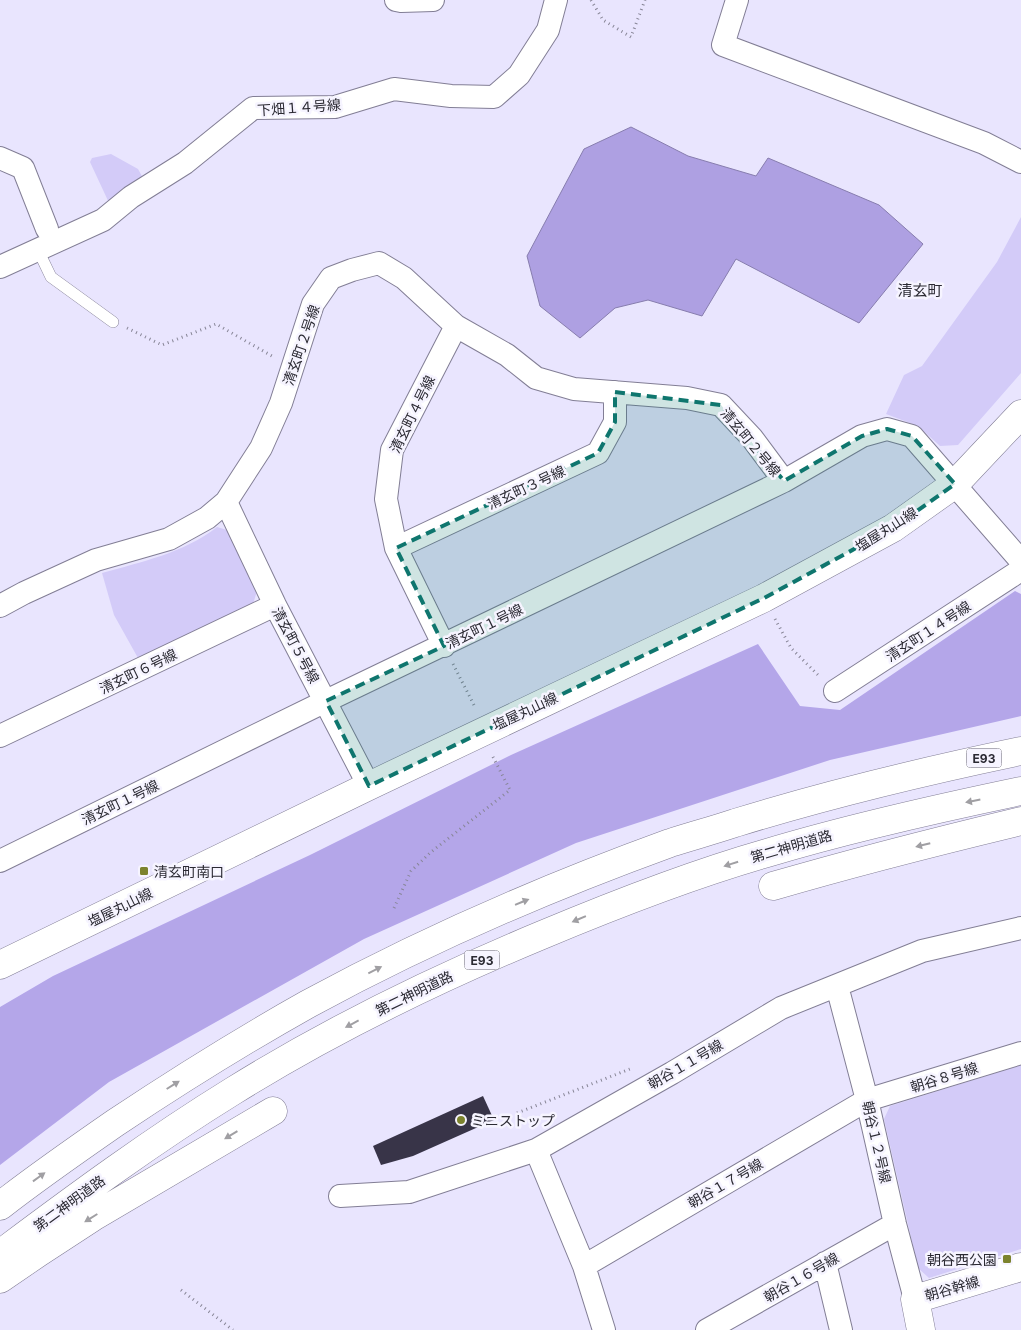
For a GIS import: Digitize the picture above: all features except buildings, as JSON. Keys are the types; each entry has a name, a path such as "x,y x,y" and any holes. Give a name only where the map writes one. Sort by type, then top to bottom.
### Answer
{"main road":[{"name":"塩屋丸山線","path":"0,966 369,786 764,598 893,528 954,484 1021,414"},
{"name":"E93","path":"0,1206 81,1146 150,1099 225,1052 309,1004 402,956 490,915 672,843 767,813 947,766 1021,751"},
{"name":"E93","path":"947,766 1021,755"},
{"name":"第二神明道路","path":"0,1254 78,1195 234,1090 375,1012 490,957 589,915 678,882 766,853 858,827 956,804 1021,792"},
{"path":"773,886 954,837 1021,822"},
{"path":"0,1279 93,1217 273,1110"},
{"name":"朝谷幹線","path":"921,1330 914,1299 1021,1267"}],"street":[{"path":"396,0 433,0"},
{"path":"737,0 723,44 984,143 1021,162"},
{"name":"下畑１４号線","path":"0,267 103,220 131,197 185,163 253,108 335,107 394,89 451,96 494,97 519,75 548,30 550,1"},
{"path":"0,158 23,168 47,229"},
{"name":"清玄町２号線","path":"0,606 96,560 169,539 207,518 226,502 261,448 281,402 313,304 331,278 379,263 404,278 456,326 507,356 536,378 574,389 687,398 721,405 752,438 784,481"},
{"name":"清玄町４号線","path":"444,646 396,548 386,499 392,450 456,326"},
{"name":"清玄町３号線","path":"396,548 598,453 615,422 615,392"},
{"name":"清玄町１号線","path":"0,861 784,481 862,436 887,429 912,436 1021,561"},
{"name":"清玄町５号線","path":"226,502 275,605 369,786"},
{"name":"清玄町１４号線","path":"835,691 1021,570"},
{"name":"清玄町６号線","path":"0,736 275,605"},
{"name":"朝谷１１号線","path":"340,1196 409,1192 536,1150 672,1073 781,1008 922,952 1021,928"},
{"name":"朝谷１２号線","path":"837,986 867,1100 914,1299"},
{"name":"朝谷８号線","path":"867,1100 1021,1053"},
{"name":"朝谷１７号線","path":"584,1266 867,1100"},
{"path":"536,1150 584,1266 604,1330"},
{"name":"朝谷１６号線","path":"720,1327 825,1263 895,1224"},
{"path":"825,1263 841,1330"}],"lane":[{"path":"38,250 51,277 113,322"}],"path":[{"path":"591,0 603,20 631,37 645,0"},
{"path":"113,322 162,345 216,324 292,367"},
{"path":"775,619 791,648 835,691"},
{"path":"444,646 476,710"},
{"path":"394,908 411,871 431,852 510,790 492,754"},
{"path":"517,1113 634,1067"},
{"path":"181,1290 233,1330"}],"highlighted area":[{"path":"615,392 721,405 784,481 862,436 887,429 912,436 955,484 893,528 764,598 369,786 326,701 444,646 396,548 598,453 615,422"}],"shaded area":[{"path":"631,127 688,156 756,176 768,158 879,205 923,244 859,323 736,259 702,316 648,300 615,308 580,338 540,306 527,256 584,149"},
{"path":"111,154 138,169 148,187 110,205 90,162 92,158"},
{"path":"1021,217 1021,373 958,445 940,446 918,426 886,414 904,375 922,366 997,262"},
{"path":"217,527 227,530 258,588 253,604 138,658 114,615 102,573 162,556 191,544"},
{"path":"1015,591 1021,594 1021,716 830,760 576,843 364,939 109,1082 0,1165 0,1007 53,976 310,855 511,755 758,644 800,706 840,710"},
{"path":"1021,1065 1021,1249 929,1278 918,1268 884,1119 890,1106"}],"place":[{"name":"清玄町南口","path":"144,871"},
{"name":"ミニストップ","path":"461,1120"},
{"name":"朝谷西公園","path":"1007,1259"}],"district":[{"name":"清玄町","path":"920,290"}]}
